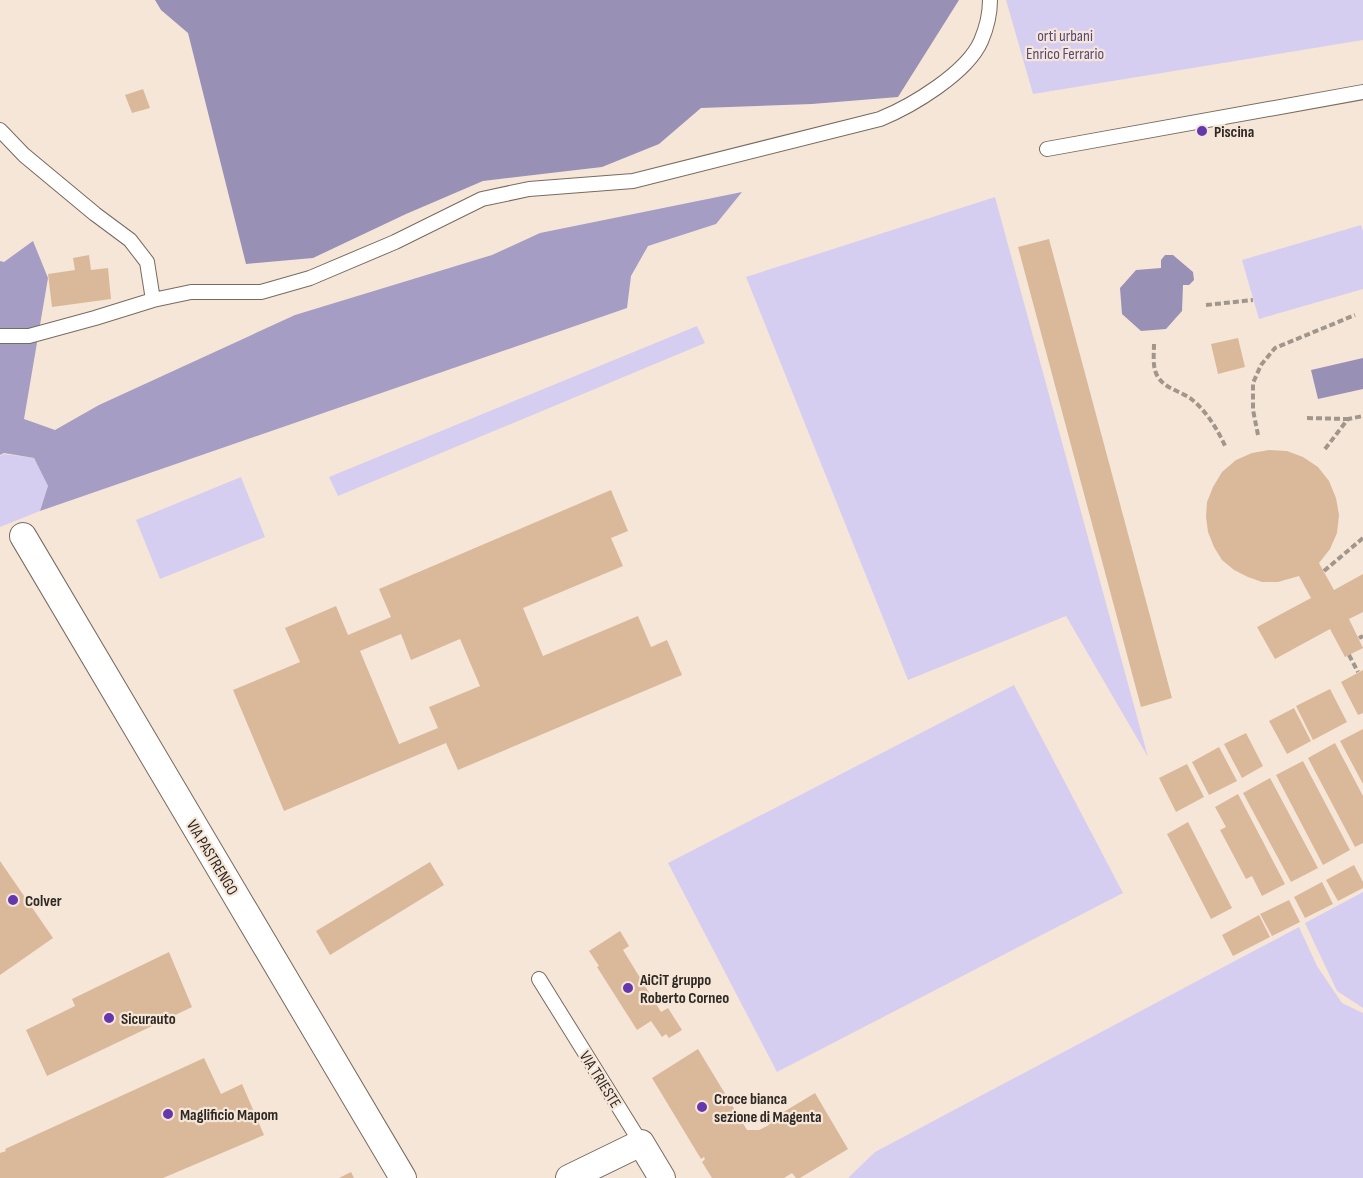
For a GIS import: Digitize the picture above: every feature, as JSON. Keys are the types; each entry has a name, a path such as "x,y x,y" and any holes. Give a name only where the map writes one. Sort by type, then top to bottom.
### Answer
{"street":[{"name":"VIA PASTRENGO","path":"23,536 403,1178"},
{"path":"569,1178 641,1143"},
{"name":"VIA TRIESTE","path":"641,1143 663,1178"}],"lane":[{"path":"0,336 29,336 153,300 191,292 261,292 310,278 395,242 482,199 529,189 633,181 880,119 903,110 925,96 963,65 981,43 990,16 990,0"},
{"path":"1047,149 1363,92"},
{"path":"0,130 24,155 130,240 147,262 153,300"},
{"name":"VIA TRIESTE","path":"539,980 641,1143"}],"path":[{"path":"1206,305 1253,300"},
{"path":"1258,435 1253,410 1253,382 1261,365 1275,348 1355,315"},
{"path":"1154,344 1155,370 1159,378 1167,386 1191,399 1218,432 1226,448"},
{"path":"1307,418 1348,419 1363,416"},
{"path":"1325,449 1348,419"},
{"path":"1324,572 1363,538"},
{"path":"1349,655 1358,672"}],"green space":[{"name":"orti urbani Enrico Ferrario","path":"1006,0 1363,0 1363,40 1033,94"},
{"path":"995,197 1148,757 1066,616 908,680 746,277"},
{"path":"1361,225 1363,231 1363,289 1259,319 1242,260"},
{"path":"697,326 705,343 338,496 329,477"},
{"path":"4,454 34,458 48,486 40,511 0,527 0,456"},
{"path":"241,477 265,537 160,579 136,520"},
{"path":"1014,685 1123,893 777,1072 668,863"},
{"path":"1363,892 1363,1008 1337,991 1305,923"},
{"path":"1299,927 1317,966 1342,1003 1363,1013 1363,1178 848,1178 875,1152"}],"shaded area":[{"path":"155,0 959,0 898,97 812,104 701,108 659,144 602,167 483,181 313,258 246,264 188,33 161,10"},
{"path":"742,192 716,224 648,246 631,276 627,308 40,511 48,486 34,458 4,453 0,455 0,261 4,262 33,241 48,278 24,419 55,430 99,405 295,315 492,255 540,233"},
{"path":"1165,255 1173,255 1193,272 1194,280 1189,285 1183,285 1182,311 1166,329 1141,331 1122,314 1120,288 1136,270 1161,268 1161,260"},
{"path":"1363,358 1363,389 1318,399 1311,370"}],"building":[{"path":"143,89 150,108 132,113 125,95"},
{"path":"1049,239 1172,698 1141,707 1018,247"},
{"path":"89,255 91,270 108,268 111,299 52,307 48,274 75,270 73,258"},
{"path":"1238,338 1245,367 1218,374 1211,344"},
{"path":"1269,450 1287,451 1303,457 1318,467 1329,481 1336,498 1339,515 1337,533 1330,549 1319,563 1334,590 1363,574 1363,612 1349,619 1363,648 1345,657 1330,629 1275,659 1257,627 1311,598 1299,576 1278,582 1262,582 1234,570 1222,560 1208,532 1207,502 1222,472 1236,460 1252,453"},
{"path":"611,490 628,531 611,538 623,566 523,608 543,656 638,616 651,647 667,640 682,675 458,770 446,743 284,811 233,690 300,662 285,628 336,606 348,635 391,617 379,589","holes":["401,634 411,660 460,639 480,686 429,707 438,728 399,744 360,651"]},
{"path":"1363,670 1363,713 1358,715 1341,682"},
{"path":"1330,689 1347,722 1313,740 1296,706"},
{"path":"1294,708 1311,741 1287,754 1269,721"},
{"path":"1363,729 1363,784 1340,741"},
{"path":"1246,733 1263,766 1242,778 1224,744"},
{"path":"1335,743 1363,796 1363,843 1355,847 1308,758"},
{"path":"1219,747 1237,781 1209,795 1192,762"},
{"path":"1303,761 1350,850 1323,865 1276,775"},
{"path":"1187,764 1204,797 1176,812 1159,778"},
{"path":"1270,778 1318,868 1291,882 1243,793"},
{"path":"1238,794 1285,884 1262,896 1252,876 1246,879 1220,830 1226,827 1215,807"},
{"path":"1188,822 1232,908 1211,919 1167,834"},
{"name":"Colver","path":"0,861 53,938 0,975"},
{"path":"430,862 444,885 330,955 316,931"},
{"path":"1354,865 1363,882 1363,888 1338,901 1326,880"},
{"path":"1322,882 1333,904 1305,918 1294,897"},
{"path":"1289,900 1300,922 1272,936 1260,914"},
{"path":"1259,915 1270,937 1233,956 1222,935"},
{"name":"AiCiT gruppo Roberto Corneo","path":"620,931 629,946 623,950 661,1012 668,1008 682,1030 669,1038 666,1034 662,1037 651,1021 637,1030 589,951"},
{"name":"Sicurauto","path":"169,952 192,1007 47,1076 26,1030 75,1006 72,999"},
{"name":"Croce bianca sezione di Magenta","path":"698,1049 747,1130 759,1130 769,1125 767,1122 815,1093 848,1149 800,1178 796,1178 792,1173 784,1178 712,1178 702,1162 704,1157 701,1159 652,1078"},
{"name":"Maglificio Mapom","path":"204,1058 221,1094 242,1084 264,1135 163,1178 0,1178 0,1153 6,1151 5,1149"},
{"path":"351,1172 354,1178 339,1178"}],"place":[{"name":"Piscina","path":"1202,131"},
{"name":"Colver","path":"13,900"},
{"name":"AiCiT gruppo Roberto Corneo","path":"628,988"},
{"name":"Sicurauto","path":"109,1018"},
{"name":"Croce bianca sezione di Magenta","path":"702,1107"},
{"name":"Maglificio Mapom","path":"168,1114"}]}
